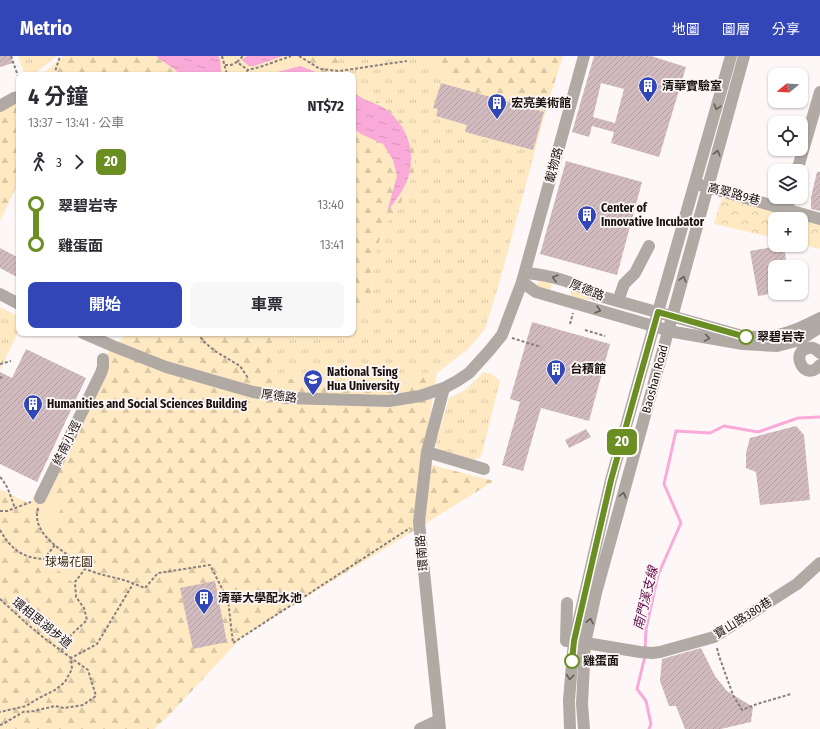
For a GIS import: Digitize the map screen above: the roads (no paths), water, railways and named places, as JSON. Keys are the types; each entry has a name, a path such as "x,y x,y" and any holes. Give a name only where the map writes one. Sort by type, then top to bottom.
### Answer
{"street":[{"name":"載物路","path":"523,278 584,56"},
{"name":"Baoshan Road","path":"570,729 568,700 611,480 731,56"},
{"name":"Baoshan Road","path":"584,729 580,642 596,593 744,56"},
{"path":"799,164 820,92"},
{"path":"0,106 16,98"},
{"name":"高翠路9巷","path":"694,184 820,218"},
{"path":"787,209 788,204"},
{"path":"618,301 624,284 634,273 649,246"},
{"name":"厚德路","path":"523,278 542,274 585,288 596,295 746,337 775,341"},
{"name":"厚德路","path":"523,278 536,292 668,330 743,344 775,341"},
{"name":"厚德路","path":"90,336 166,367 253,392 287,398 389,401 420,396 444,388 469,373 490,351 502,335 523,278"},
{"path":"0,294 16,302"},
{"path":"775,341 820,318"},
{"path":"820,327 803,344 803,350 799,360 802,367 809,370 816,369 820,365"},
{"path":"775,341 803,344 814,348 820,353"},
{"name":"終南小徑","path":"40,498 103,367 102,358"},
{"name":"環南路","path":"420,729 439,724 419,522 427,452 444,388"},
{"path":"427,452 484,469"},
{"name":"寶山路380巷","path":"580,642 646,652 660,652 714,637 797,584 820,563"},
{"path":"566,603 566,641 580,642"}],"water":[{"path":"156,56 218,56 220,59 221,72 178,72"},
{"path":"247,56 283,56 254,66 249,66 242,60"},
{"path":"300,66 316,72 278,72"},
{"path":"356,94 388,111 401,125 408,141 411,159 408,178 402,191 387,212 397,176 393,160 383,144 356,130"}],"waterway":[{"name":"南門溪支線","path":"645,650 646,629 658,575 681,523 664,484 676,431 710,433 724,426 758,432 798,418 820,417"},
{"name":"南門溪支線","path":"645,656 637,689 646,701 651,724 649,729"}],"place":[{"name":"清華實驗室","path":"648,103"},
{"name":"宏亮美術館","path":"497,120"},
{"name":"Center of Innovative Incubator","path":"587,232"},
{"name":"翠碧岩寺","path":"746,337"},
{"name":"台積館","path":"556,386"},
{"name":"National Tsing Hua University","path":"313,396"},
{"name":"Humanities and Social Sciences Building","path":"33,421"},
{"name":"清華大學配水池","path":"204,615"},
{"name":"雞蛋面","path":"572,661"}],"park label":[{"name":"球場花園","path":"69,562"}]}
